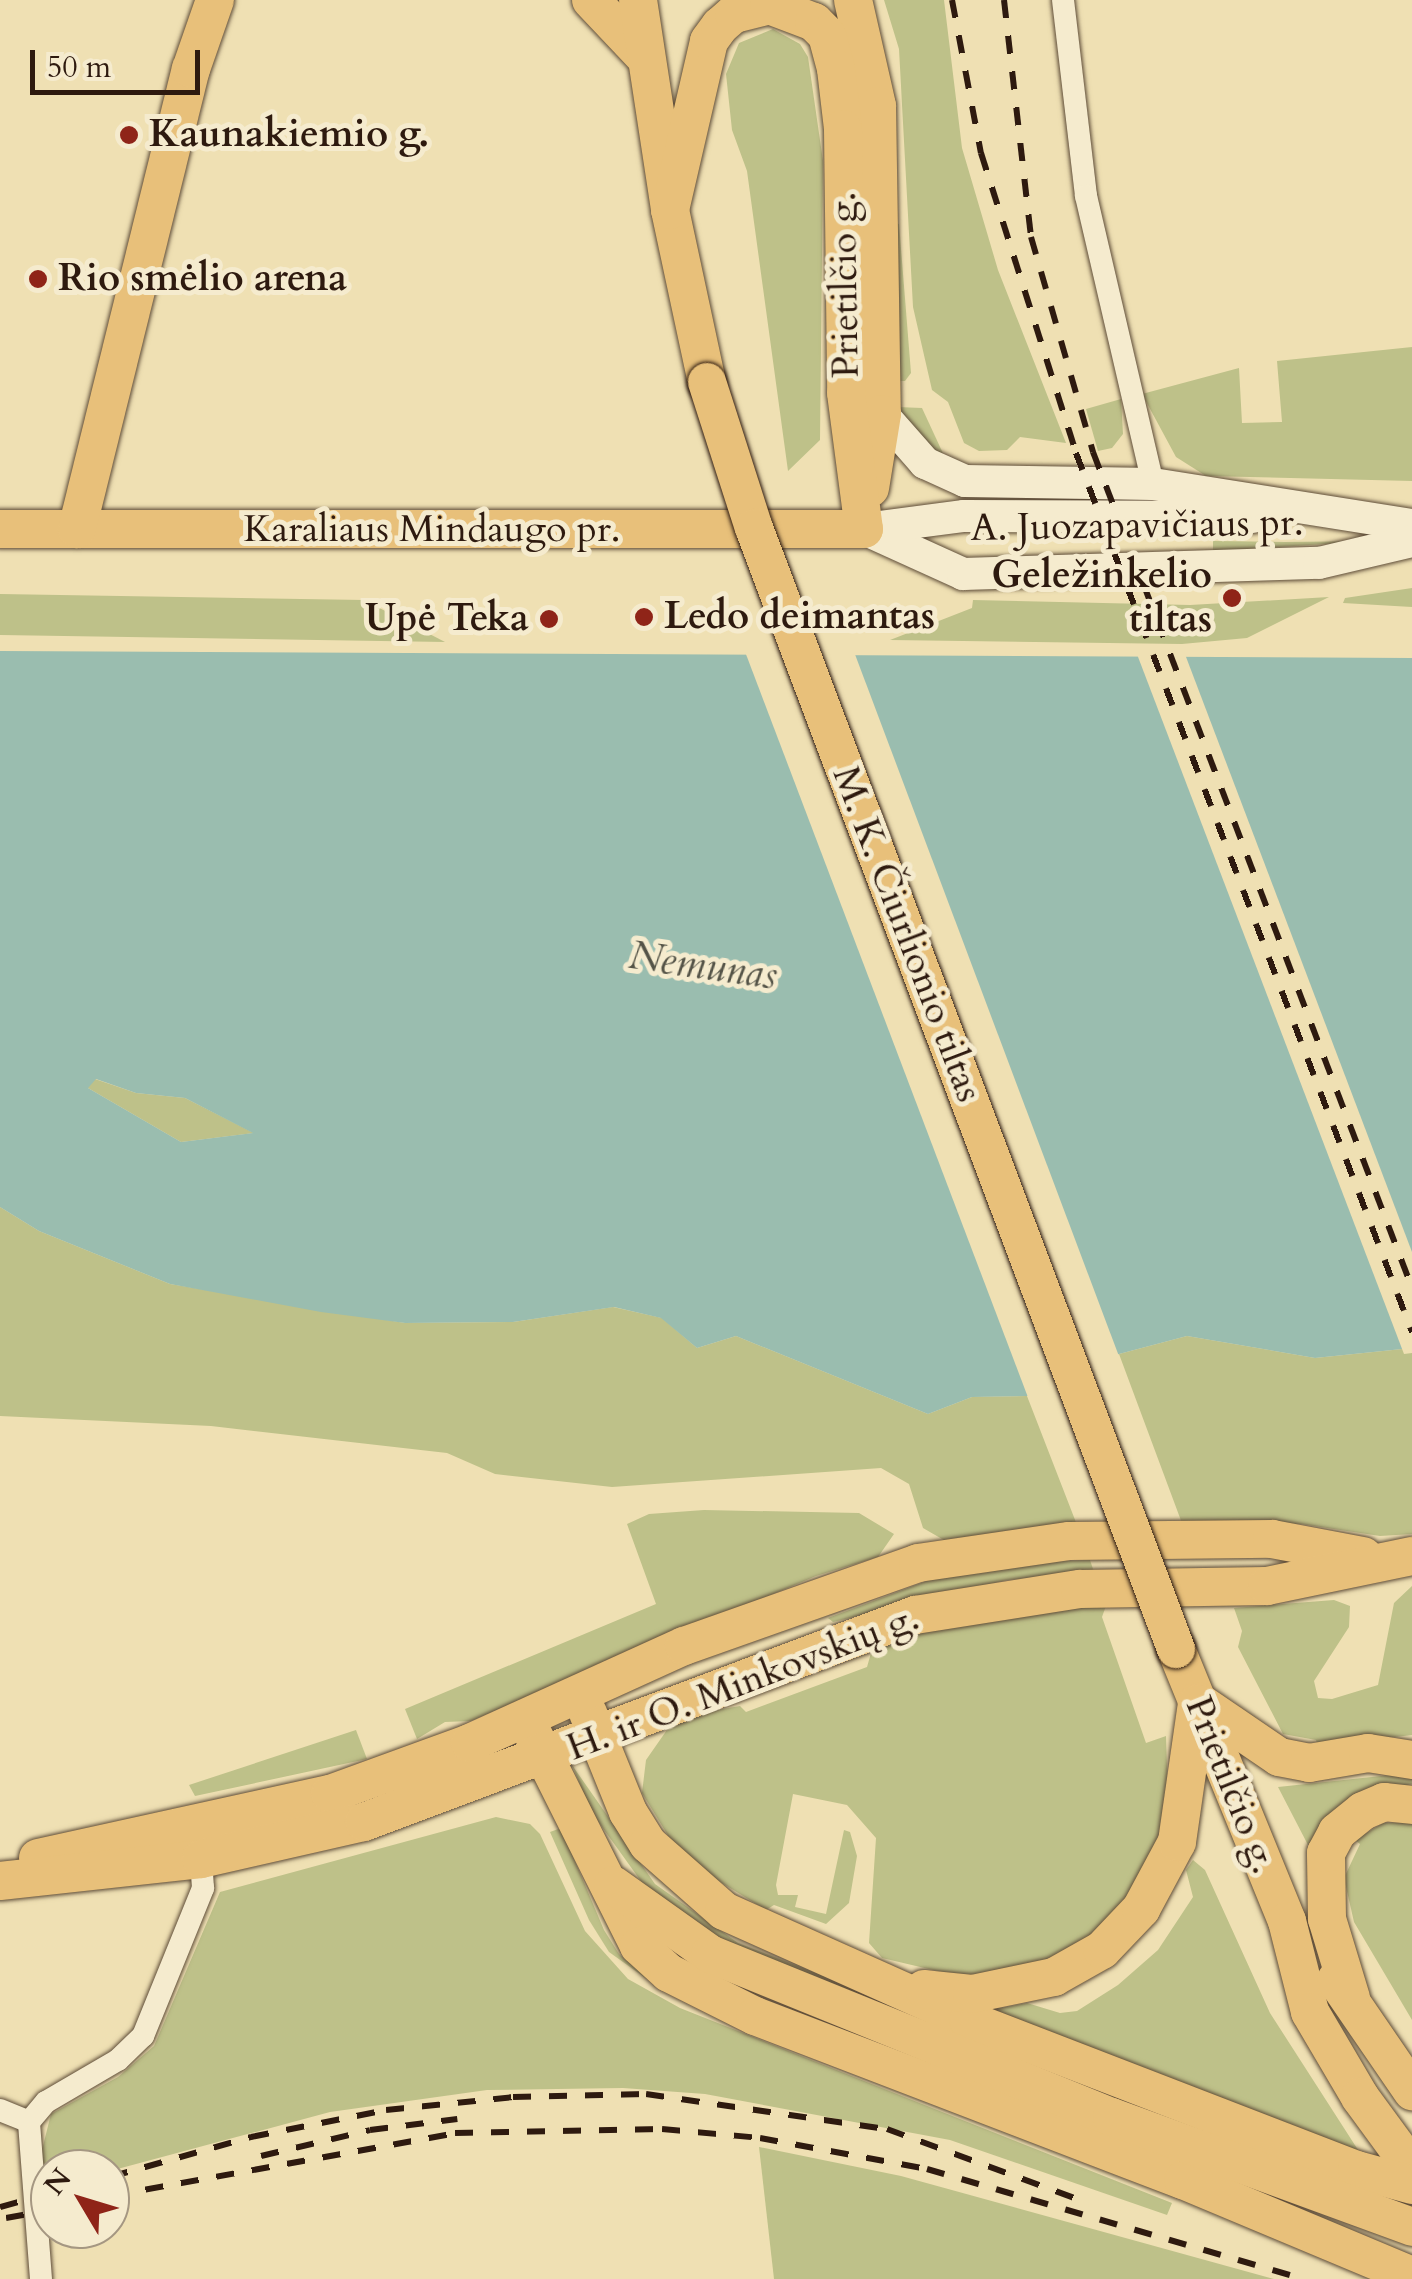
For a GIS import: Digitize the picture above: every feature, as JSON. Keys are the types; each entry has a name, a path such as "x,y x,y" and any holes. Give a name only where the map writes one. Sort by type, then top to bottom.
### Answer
{"main road":[{"path":"77,529 191,68 216,0"},
{"path":"591,0 645,58"},
{"path":"638,0 670,210"},
{"name":"Prietilčio g.","path":"853,0 877,106 882,414 864,529"},
{"name":"Prietilčio g.","path":"670,210 709,41 720,26 734,14 770,5 814,22 827,35 836,69 843,129 846,392 864,529"},
{"name":"M. K. Čiurlionio tiltas","path":"670,210 707,382 754,528 1176,1649"},
{"name":"A. Juozapavičiaus pr.","path":"882,414 925,463 965,481 1153,484 1337,518"},
{"name":"A. Juozapavičiaus pr.","path":"864,529 964,516 1337,518 1412,525"},
{"name":"Karaliaus Mindaugo pr.","path":"0,529 864,529"},
{"name":"A. Juozapavičiaus pr.","path":"864,529 963,574 1318,563 1412,540"},
{"name":"H. ir O. Minkovskių g.","path":"0,1868 330,1794 527,1718 865,1578 983,1550 1069,1541 1272,1539 1396,1558"},
{"name":"H. ir O. Minkovskių g.","path":"0,1881 200,1859 364,1822 542,1758 807,1650 916,1615 1080,1589 1267,1586 1396,1558"},
{"name":"Prietilčio g.","path":"1176,1649 1286,1921 1310,2012 1360,2097 1412,2168"},
{"path":"579,1694 628,1812 680,1878 753,1926 888,1986 1357,2170 1412,2185"},
{"path":"888,1986 992,1992 1054,1977 1102,1950 1141,1910 1166,1871 1177,1842 1197,1701 1280,1757 1309,1763 1368,1753 1412,1760"},
{"path":"527,1718 542,1758 639,1946 700,1991 1183,2180 1412,2276"},
{"path":"1351,1998 1324,1902 1326,1853 1337,1832 1363,1811 1384,1802 1412,1804"},
{"path":"606,1881 710,1954 1130,2124 1412,2227"},
{"name":"Prietilčio g.","path":"1286,1921 1351,1998 1412,2091"}],"street":[{"path":"1062,0 1086,196 1153,484"},
{"path":"41,2279 29,2122 58,2092 118,2060 143,2036 203,1888 200,1859"},
{"path":"0,2110 29,2122"}],"green space":[{"path":"884,0 944,0 962,148 998,270 1066,443 1020,437 1007,450 979,451 964,443 948,402 932,390 913,307 899,49"},
{"path":"773,29 800,44 808,57 823,161 820,440 788,471 747,171 732,130 726,74 739,43"},
{"path":"894,223 899,224 911,373 905,381 899,381"},
{"path":"1412,347 1412,481 1206,476 1176,457 1142,394 1239,368 1242,423 1282,422 1277,361"},
{"path":"1121,399 1123,434 1112,448 1098,451 1086,409"},
{"path":"897,407 922,408 947,462 932,454"},
{"path":"1213,541 1285,542 1373,541 1213,551"},
{"path":"1412,588 1412,607 1343,603 1345,598"},
{"path":"0,594 364,600 445,642 0,635"},
{"path":"1329,597 1247,638 1182,644 890,640 972,608 973,600 1190,605"},
{"path":"95,1079 136,1093 185,1098 254,1133 181,1142 88,1088 86,1082"},
{"path":"0,1207 39,1231 170,1284 405,1323 513,1322 613,1307 662,1318 697,1348 736,1336 928,1414 972,1397 1027,1396 1077,1525 949,1543 923,1528 909,1484 881,1468 612,1487 495,1474 447,1453 211,1426 0,1416"},
{"path":"1187,1336 1315,1358 1412,1348 1412,1534 1380,1536 1301,1524 1183,1526 1119,1354"},
{"path":"704,1510 859,1513 894,1534 878,1557 816,1576 471,1721 445,1722 417,1739 405,1709 656,1604 627,1524 649,1514"},
{"path":"1090,1560 1094,1572 1007,1580 833,1622 828,1618 932,1579 1017,1563"},
{"path":"1412,1586 1412,1735 1318,1746 1316,1740 1283,1734 1238,1647 1242,1631 1234,1608 1334,1600 1350,1606 1349,1627 1314,1681 1318,1698 1332,1699 1378,1685 1394,1603"},
{"path":"1107,1603 1102,1617 1146,1743 1166,1736 1168,1798 1152,1866 1104,1927 1052,1961 963,1977 882,1958 869,1943 876,1838 847,1805 793,1794 776,1885 778,1895 798,1895 795,1907 826,1914 844,1830 850,1832 857,1856 849,1903 826,1924 774,1905 766,1910 709,1875 672,1842 642,1793 646,1760 669,1727 711,1711 740,1706 746,1712 867,1667 871,1653 926,1629"},
{"path":"356,1730 367,1759 195,1796 189,1785"},
{"path":"572,1765 655,1884 738,1943 1394,2196 1397,2204 1376,2202 745,1957 643,1884 592,1813"},
{"path":"1400,1774 1412,1777 1412,1784 1350,1797 1308,1845 1278,1787"},
{"path":"496,1817 530,1824 540,1834 585,1931 628,1979 680,2008 1172,2203 1167,2215 950,2140 705,2094 623,2088 487,2090 330,2112 130,2166 130,2149 42,2149 51,2114 118,2077 154,2046 220,1892"},
{"path":"1412,1822 1412,2020 1354,1922 1344,1878 1360,1844 1355,1840 1383,1823"},
{"path":"561,1828 604,1930 619,1954 658,1987 609,1952 589,1920 550,1832"},
{"path":"1193,1860 1205,1870 1270,2013 1360,2153 983,2011 1027,2003 1060,2013 1077,2011 1118,1985 1158,1950 1193,1897 1186,1870"},
{"path":"759,2147 901,2176 1274,2279 774,2279"}],"water":[{"name":"Nemunas","path":"0,651 1412,658 1412,1348 1315,1358 1187,1336 1119,1354 1027,1396 972,1397 928,1414 736,1336 697,1348 661,1318 614,1307 513,1322 405,1323 170,1284 39,1231 0,1207","holes":["96,1079 136,1093 185,1098 253,1133 181,1142 88,1088"]}],"pier":[{"path":"744,649 853,649 1120,1359 1029,1400"},
{"name":"Geležinkelio tiltas","path":"1135,649 1183,649 1412,1252 1412,1353 1404,1354"}],"railway":[{"path":"952,0 981,153 1076,453 1412,1332"},
{"path":"1004,0 1031,237 1093,452 1412,1288"},
{"path":"130,2171 251,2137 386,2110 513,2097 646,2094 887,2129 1075,2198"},
{"path":"261,2156 370,2130 457,2119"},
{"path":"130,2192 455,2133 662,2129 760,2138 927,2169 1302,2279"},
{"path":"0,2207 30,2199"},
{"path":"6,2218 30,2214"}],"place":[{"name":"Kaunakiemio g.","path":"129,135"},
{"name":"Rio smėlio arena","path":"38,279"},
{"name":"Geležinkelio tiltas","path":"1232,598"},
{"name":"Ledo deimantas","path":"644,617"},
{"name":"Upė Teka","path":"549,619"}]}
